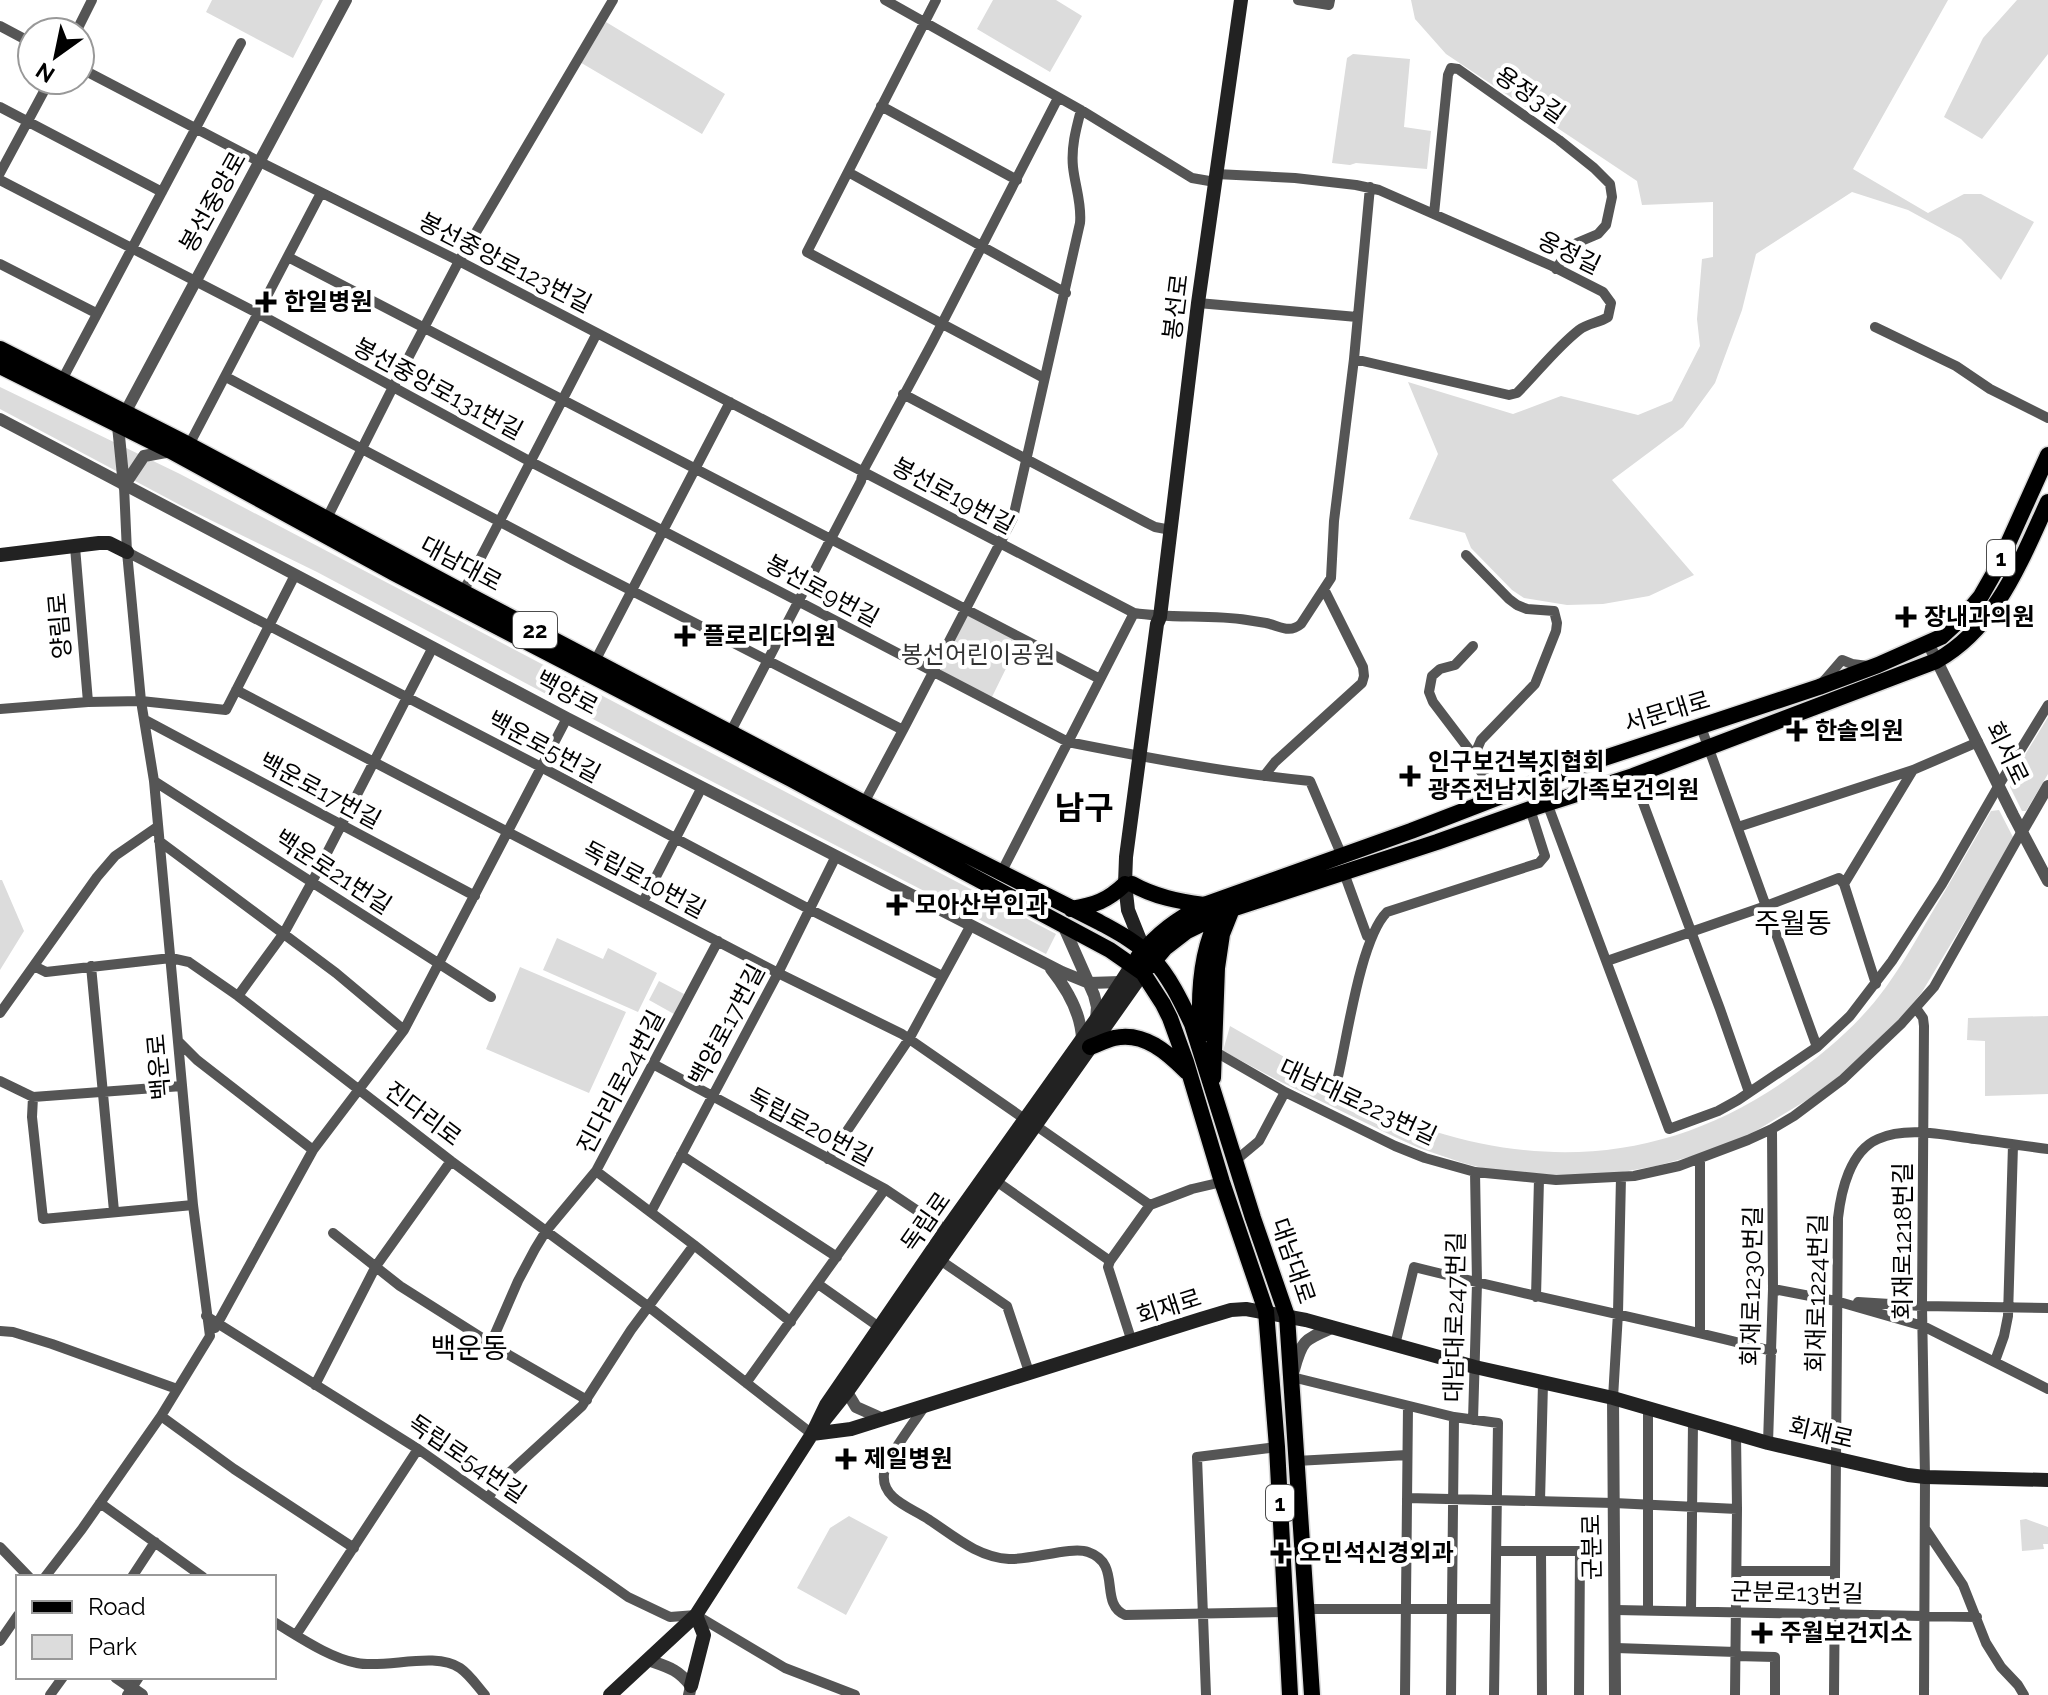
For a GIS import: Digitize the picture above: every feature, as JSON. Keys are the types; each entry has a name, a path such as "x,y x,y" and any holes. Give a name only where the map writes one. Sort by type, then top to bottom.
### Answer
{"main road":[{"name":"봉선로","path":"1145,959 1128,884 1162,624 1160,618 1198,303 1241,0"},
{"name":"대남대로","path":"0,349 62,380 171,451 463,592 791,779 1067,925 1099,922 1145,959 1179,997 1208,1056 1213,1091 1287,1316 1312,1695"},
{"name":"대남대로","path":"0,366 189,445 323,526 592,667 730,733 1001,873 1067,925"},
{"name":"서문대로","path":"1145,959 1187,931 1225,913 1499,797 1626,750 1819,687 1941,637 1981,596 2042,486 2048,455"},
{"name":"서문대로","path":"1145,959 1177,919 1204,905 1445,839 1633,776 1936,661 1971,637 1995,605 2015,573 2048,502"},
{"path":"0,555 109,543 127,552"},
{"path":"1067,925 1128,884 1148,893 1204,905"},
{"path":"1208,1056 1200,1016 1202,968 1211,930 1225,913"},
{"name":"대남대로","path":"1145,959 1190,1076 1266,1311 1277,1447 1290,1695"},
{"name":"독립로","path":"1086,1043 1096,1020 1121,982 1145,959"},
{"name":"독립로","path":"610,1695 696,1615 812,1434 826,1405 879,1327 946,1230 1030,1122 1145,959"},
{"path":"1086,1043 1117,1037 1140,1039 1166,1051 1190,1076"},
{"name":"독립로","path":"812,1434 847,1392 996,1181 1030,1122"},
{"name":"회재로","path":"812,1434 851,1429 1231,1310 1246,1309 1287,1316 1475,1367 1613,1398 1834,1459 1925,1477 2048,1480"},
{"path":"690,1691 704,1635 696,1615"}],"street":[{"name":"봉선중앙로","path":"121,419 346,0"},
{"path":"323,526 459,261 613,0"},
{"name":"옹정길","path":"886,0 1081,110 1192,178 1295,178 1370,187 1556,269 1603,292 1611,303 1608,317 1584,326 1565,341 1517,393 1509,395 1354,359"},
{"path":"936,0 807,252 1044,378"},
{"path":"1298,0 1329,5 1330,0"},
{"path":"62,380 241,43"},
{"name":"용정3길","path":"1434,214 1451,68 1458,69 1559,140 1610,184 1612,197 1606,225 1598,234 1572,245 1556,269"},
{"name":"봉선중앙로123번길","path":"96,76 730,402"},
{"path":"0,173 41,96"},
{"path":"730,733 1058,98"},
{"path":"881,106 1017,180"},
{"path":"0,107 162,192"},
{"path":"864,803 1013,518 1080,223 1073,156 1081,110"},
{"path":"848,172 1066,293"},
{"name":"봉선중앙로131번길","path":"0,180 259,314 663,531"},
{"path":"1264,776 1275,762 1362,683 1364,676 1363,667 1324,589 1331,578 1334,521 1354,359 1370,187"},
{"path":"189,445 321,193"},
{"path":"288,257 1100,679"},
{"path":"0,264 96,313"},
{"path":"1198,303 1357,317"},
{"path":"1875,327 1956,366 1990,389 2048,418"},
{"path":"463,592 597,333"},
{"path":"226,377 903,730"},
{"path":"903,394 1147,523 1171,530"},
{"path":"592,667 730,402"},
{"name":"봉선로19번길","path":"730,402 1134,613 1160,618 1235,618 1287,630 1295,629 1324,589"},
{"name":"백양로","path":"0,419 567,718 1050,966 1089,983 1121,982"},
{"name":"백운로","path":"121,419 127,552 141,701 154,781 193,1205 210,1336"},
{"path":"124,486 144,456 171,451"},
{"name":"봉선로9번길","path":"663,531 1068,742 1143,757 1310,781 1343,865"},
{"name":"양림로","path":"75,547 88,702"},
{"name":"백운로5번길","path":"127,552 942,976"},
{"path":"1466,555 1509,599 1527,609 1554,611 1557,623 1535,684 1481,740 1474,756"},
{"path":"0,709 141,701 226,710 295,575"},
{"path":"1001,873 1134,613"},
{"name":"회서로","path":"1928,643 2048,881"},
{"path":"1473,646 1455,665 1435,672 1430,680 1429,692 1499,797"},
{"path":"238,996 284,933 433,647"},
{"name":"독립로10번길","path":"236,690 909,1039 1030,1122"},
{"path":"1547,803 1669,1129 1718,1111 1749,1092 1817,1047 1850,1016 1876,984 1942,884 2048,705"},
{"path":"46,1575 161,1416 210,1336 313,1150 404,1030 567,718"},
{"name":"백운로17번길","path":"145,720 475,896"},
{"path":"1701,727 1817,1047"},
{"path":"1738,827 1913,770 1978,742"},
{"path":"1844,884 1913,770"},
{"path":"1633,776 1749,1092"},
{"name":"백운로21번길","path":"154,781 491,997"},
{"path":"2022,831 2048,786"},
{"path":"643,902 702,787"},
{"path":"1337,1081 1357,987 1371,938 1380,920 1387,912 1539,863 1545,856 1530,809"},
{"path":"0,1013 97,877 115,856 157,827"},
{"name":"대남대로223번길","path":"1208,1056 1395,1146 1475,1172 1572,1180 1621,1177 1665,1169 1700,1159 1772,1129 1842,1080 1934,987 2022,831"},
{"path":"159,841 336,973 404,1030"},
{"name":"백양로17번길","path":"651,1212 778,973 836,856"},
{"path":"1343,865 1367,936 1371,938"},
{"path":"1607,961 1839,878 1857,920 1876,984"},
{"path":"828,1159 909,1039 971,925"},
{"path":"1067,925 1069,951 1066,960 1060,965 1050,966 1067,992 1086,1043"},
{"path":"1067,925 1097,1007 1096,1020"},
{"name":"진다리로24번길","path":"491,1343 518,1281 546,1231 596,1171 718,941"},
{"path":"34,966 46,972 171,958"},
{"name":"진다리로","path":"171,958 189,962 238,996 812,1434"},
{"path":"91,966 114,1211"},
{"name":"회재로1218번길","path":"1916,1008 1924,1026 1924,1695"},
{"path":"179,1042 197,1060 313,1150"},
{"name":"독립로20번길","path":"653,1064 885,1189 946,1230"},
{"path":"0,1081 33,1097 182,1086"},
{"path":"1235,1161 1259,1141 1285,1092"},
{"path":"33,1097 32,1117 43,1219 193,1205"},
{"path":"1030,1122 1150,1205"},
{"name":"회재로1230번길","path":"1768,1443 1773,1289 1772,1129"},
{"name":"회재로1224번길","path":"1834,1695 1836,1301 1838,1218 1845,1178 1862,1151 1877,1139 1896,1134 1923,1132 2048,1149"},
{"path":"1995,1361 2004,1336 2008,1308 2013,1145"},
{"path":"681,1155 837,1257"},
{"path":"1700,1159 1700,1332"},
{"path":"315,1385 376,1266 451,1161"},
{"path":"596,1171 791,1322"},
{"name":"대남대로247번길","path":"1292,1377 1473,1420 1477,1283 1475,1172"},
{"path":"1613,1398 1621,1177"},
{"path":"1536,1297 1539,1179"},
{"path":"996,1181 1110,1261"},
{"path":"1132,1342 1108,1267 1110,1261 1150,1205 1192,1189 1222,1182"},
{"path":"746,1383 885,1189"},
{"path":"333,1233 400,1286 587,1400"},
{"path":"489,1497 497,1484 587,1400 631,1330 694,1245"},
{"path":"940,1260 1007,1306 1029,1372"},
{"path":"1395,1345 1414,1267 1772,1351"},
{"path":"818,1284 879,1327"},
{"path":"1773,1289 1836,1301 1923,1326 2048,1389"},
{"path":"1836,1301 2048,1308"},
{"name":"독립로54번길","path":"206,1316 418,1449 628,1597 670,1617 696,1615"},
{"path":"1292,1377 1300,1348 1306,1340 1332,1328"},
{"path":"0,1331 52,1344 177,1389"},
{"path":"1540,1501 1543,1383"},
{"path":"847,1392 856,1407 883,1419"},
{"name":"군분로","path":"1613,1398 1615,1695"},
{"path":"925,1406 885,1468 884,1481 899,1503 961,1543 1009,1559 1087,1551 1105,1565 1110,1576 1113,1606 1125,1615 1286,1612"},
{"path":"1405,1695 1408,1406"},
{"path":"1648,1407 1648,1611"},
{"path":"161,1416 234,1469 354,1548"},
{"path":"1451,1695 1454,1417"},
{"path":"1473,1420 1498,1423 1494,1695"},
{"path":"1691,1611 1693,1421"},
{"path":"1735,1695 1736,1434"},
{"path":"1206,1695 1197,1457 1277,1447"},
{"path":"296,1635 418,1449"},
{"path":"1296,1461 1407,1455"},
{"path":"1407,1498 1737,1509"},
{"path":"100,1503 200,1575"},
{"path":"1925,1529 1963,1585 1986,1643 2024,1695"},
{"path":"133,1575 155,1542"},
{"path":"0,1547 27,1575"},
{"path":"1496,1551 1580,1551 1579,1695"},
{"path":"1541,1551 1542,1695"},
{"path":"1737,1571 1833,1571"},
{"path":"1305,1609 1495,1609"},
{"name":"군분로13번길","path":"1616,1610 1977,1617"},
{"path":"696,1615 785,1668 855,1695"},
{"path":"0,1641 16,1618"},
{"path":"276,1623 341,1659 358,1664 448,1662 466,1673 485,1695"},
{"path":"1616,1648 1775,1657 1775,1695"},
{"path":"648,1660 670,1667 682,1675 690,1691"}],"green space":[{"path":"212,0 323,0 293,58 206,12"},
{"path":"993,0 1056,0 1082,16 1050,72 977,29"},
{"path":"1411,0 1948,0 1853,169 1928,213 1964,194 1981,194 2034,222 2001,280 1961,239 1908,210 1852,192 1756,254 1742,310 1715,383 1683,427 1612,480 1694,575 1649,596 1603,604 1567,605 1524,598 1512,590 1471,548 1465,533 1409,519 1438,454 1408,382 1513,414 1561,396 1638,415 1672,401 1700,346 1697,319 1702,259 1713,257 1713,202 1642,205 1637,181 1446,54 1415,19"},
{"path":"2017,0 2048,0 2048,54 1982,139 1944,117 1983,38"},
{"path":"606,22 725,94 702,134 578,61"},
{"path":"1353,54 1410,59 1404,127 1431,131 1427,169 1332,163 1347,58"},
{"path":"0,387 180,474 1056,934 1046,954 0,409"},
{"name":"봉선어린이공원","path":"966,610 1021,638 990,701 933,672"},
{"path":"2048,717 2048,774 2026,811 2022,811 2010,787 2011,778"},
{"path":"1999,810 2014,839 1922,992 1902,1017 1837,1078 1807,1100 1741,1140 1700,1154 1656,1166 1573,1177 1486,1169 1419,1148 1223,1051 1230,1026 1403,1119 1433,1131 1481,1143 1527,1150 1573,1152 1618,1148 1662,1139 1748,1104 1829,1048 1853,1025 1898,970 1991,811"},
{"path":"0,880 24,931 0,970"},
{"path":"557,938 603,959 608,948 657,973 638,1012 543,970"},
{"path":"520,967 626,1012 589,1093 486,1049"},
{"path":"659,981 684,994 674,1014 649,1000"},
{"path":"2048,1016 2048,1094 1985,1096 1985,1041 1967,1040 1968,1018"},
{"path":"849,1516 888,1537 846,1615 797,1588 830,1528"},
{"path":"2026,1519 2048,1527 2048,1544 2043,1544 2044,1549 2022,1551 2020,1520"}],"place":[{"name":"한일병원","path":"266,302"},
{"name":"장내과의원","path":"1906,617"},
{"name":"플로리다의원","path":"685,636"},
{"name":"한솔의원","path":"1797,731"},
{"name":"인구보건복지협회 광주전남지회 가족보건의원","path":"1410,776"},
{"name":"모아산부인과","path":"897,905"},
{"name":"제일병원","path":"846,1459"},
{"name":"오민석신경외과","path":"1281,1553"},
{"name":"주월보건지소","path":"1762,1633"}],"district":[{"name":"남구","path":"1084,808"},
{"name":"주월동","path":"1793,923"},
{"name":"백운동","path":"469,1348"}]}
